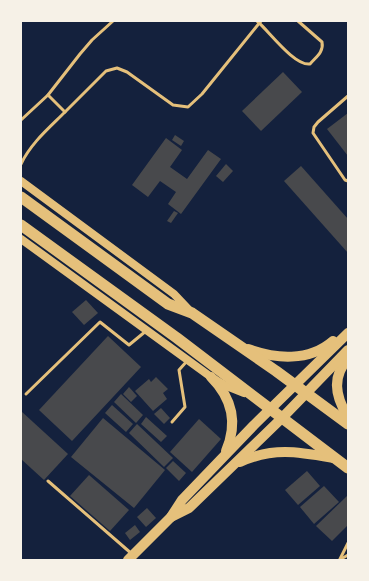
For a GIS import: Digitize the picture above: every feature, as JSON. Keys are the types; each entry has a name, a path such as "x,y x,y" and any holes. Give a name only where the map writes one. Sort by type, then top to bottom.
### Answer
{"highway":[{"path":"21,197 168,304 192,313 348,424"},
{"path":"21,225 177,338 348,468"}],"main road":[{"path":"21,181 174,294 192,313"},
{"path":"21,239 187,361 224,385 254,397"},
{"path":"240,346 274,356 306,355 322,348 348,329"},
{"path":"131,558 172,517 182,500 221,459 348,333"},
{"path":"172,517 189,508 282,418 348,350"},
{"path":"348,359 339,374 337,389 340,403 348,417"},
{"path":"211,377 223,392 231,409 231,436 221,459"},
{"path":"221,476 240,462 269,452 285,451 333,458"}],"lane":[{"path":"21,120 48,95 80,54 113,21"},
{"path":"21,164 29,149 39,137 106,71 117,68 127,72 173,105 188,107 202,94 259,22 290,54 303,64 310,64 322,51 322,42 298,21"},
{"path":"48,95 65,112"},
{"path":"348,96 318,122 314,127 313,133 348,182"},
{"path":"26,394 100,322 129,345 146,330"},
{"path":"172,422 185,407 179,370 187,361"},
{"path":"48,481 131,558"},
{"path":"339,560 348,543"},
{"path":"339,560 348,555"}],"building":[{"path":"283,72 302,92 261,131 242,111"},
{"path":"348,113 348,156 327,129"},
{"path":"175,135 184,141 181,146 172,140"},
{"path":"166,138 182,150 170,167 187,179 208,150 221,159 181,214 168,204 176,192 160,181 148,197 132,185"},
{"path":"226,164 233,171 223,182 216,176"},
{"path":"301,166 348,219 348,253 284,181"},
{"path":"174,211 178,213 171,223 167,221"},
{"path":"86,300 98,313 84,325 72,312"},
{"path":"108,336 141,367 72,441 39,410"},
{"path":"156,377 168,389 163,393 167,399 153,411 135,391 149,379 151,382"},
{"path":"129,387 137,396 131,402 123,394"},
{"path":"121,394 143,415 136,423 114,402"},
{"path":"112,405 133,424 126,432 105,413"},
{"path":"161,408 170,418 164,424 154,414"},
{"path":"21,411 68,454 44,480 21,459"},
{"path":"146,417 167,436 161,442 141,424"},
{"path":"103,418 165,470 134,508 71,457"},
{"path":"199,419 221,439 192,472 170,452"},
{"path":"137,424 173,458 164,467 129,433"},
{"path":"173,461 186,473 179,481 166,468"},
{"path":"307,471 320,486 298,505 285,490"},
{"path":"89,475 129,510 110,531 70,496"},
{"path":"324,486 339,502 314,524 300,507"},
{"path":"347,496 348,525 332,541 316,526"},
{"path":"147,508 156,518 146,527 137,517"},
{"path":"135,525 140,532 130,540 125,533"}]}
